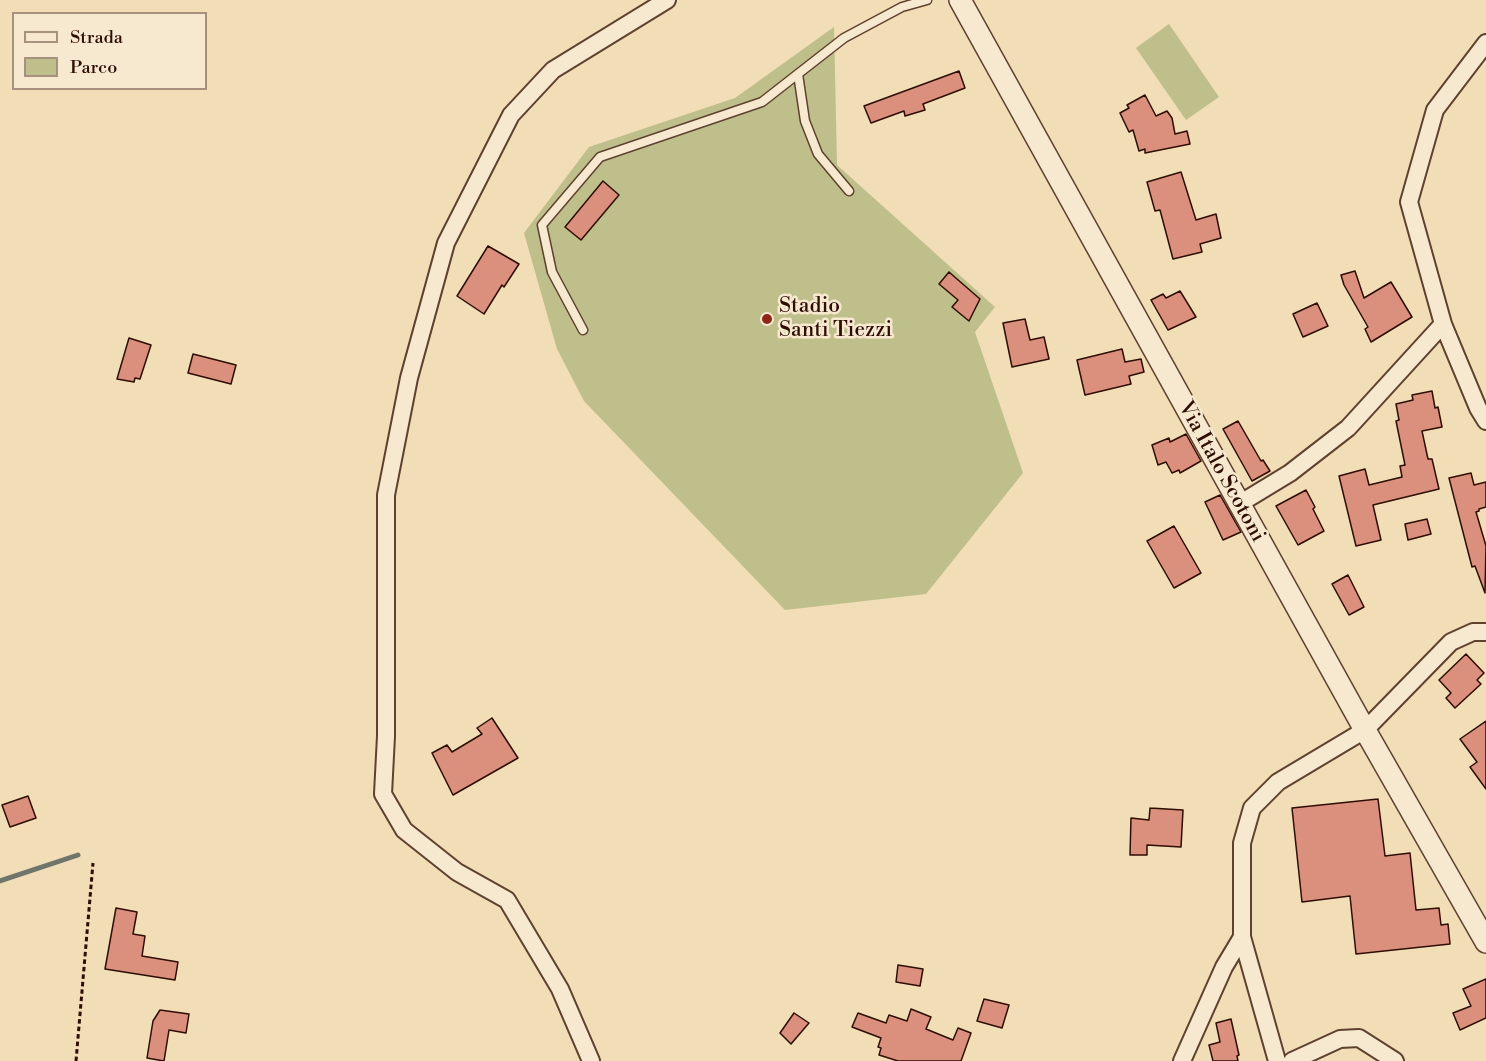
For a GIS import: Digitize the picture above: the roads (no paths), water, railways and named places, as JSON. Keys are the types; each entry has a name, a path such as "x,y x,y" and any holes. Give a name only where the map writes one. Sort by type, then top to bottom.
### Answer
{"street":[{"path":"591,1061 560,989 507,900 457,872 404,830 382,794 386,736 386,495 409,378 446,243 511,114 553,70 667,0"},
{"name":"Via Italo Scotoni","path":"960,0 1365,730 1486,942"},
{"path":"1486,43 1435,110 1409,202 1443,324 1486,422"},
{"path":"1239,504 1290,473 1347,428 1443,324"},
{"path":"1277,1061 1242,937 1242,843 1252,808 1278,782 1365,730 1451,642 1473,632 1486,634"},
{"path":"1182,1061 1224,967 1242,937"},
{"path":"1292,1061 1341,1039 1359,1038 1395,1061"}],"lane":[{"path":"582,330 552,272 542,225 600,157 762,102 844,38 902,7 927,0"},
{"path":"798,74 805,121 818,154 849,191"}],"waterway":[{"path":"0,881 78,855"}],"place":[{"name":"Stadio Santi Tiezzi","path":"767,319"}]}
